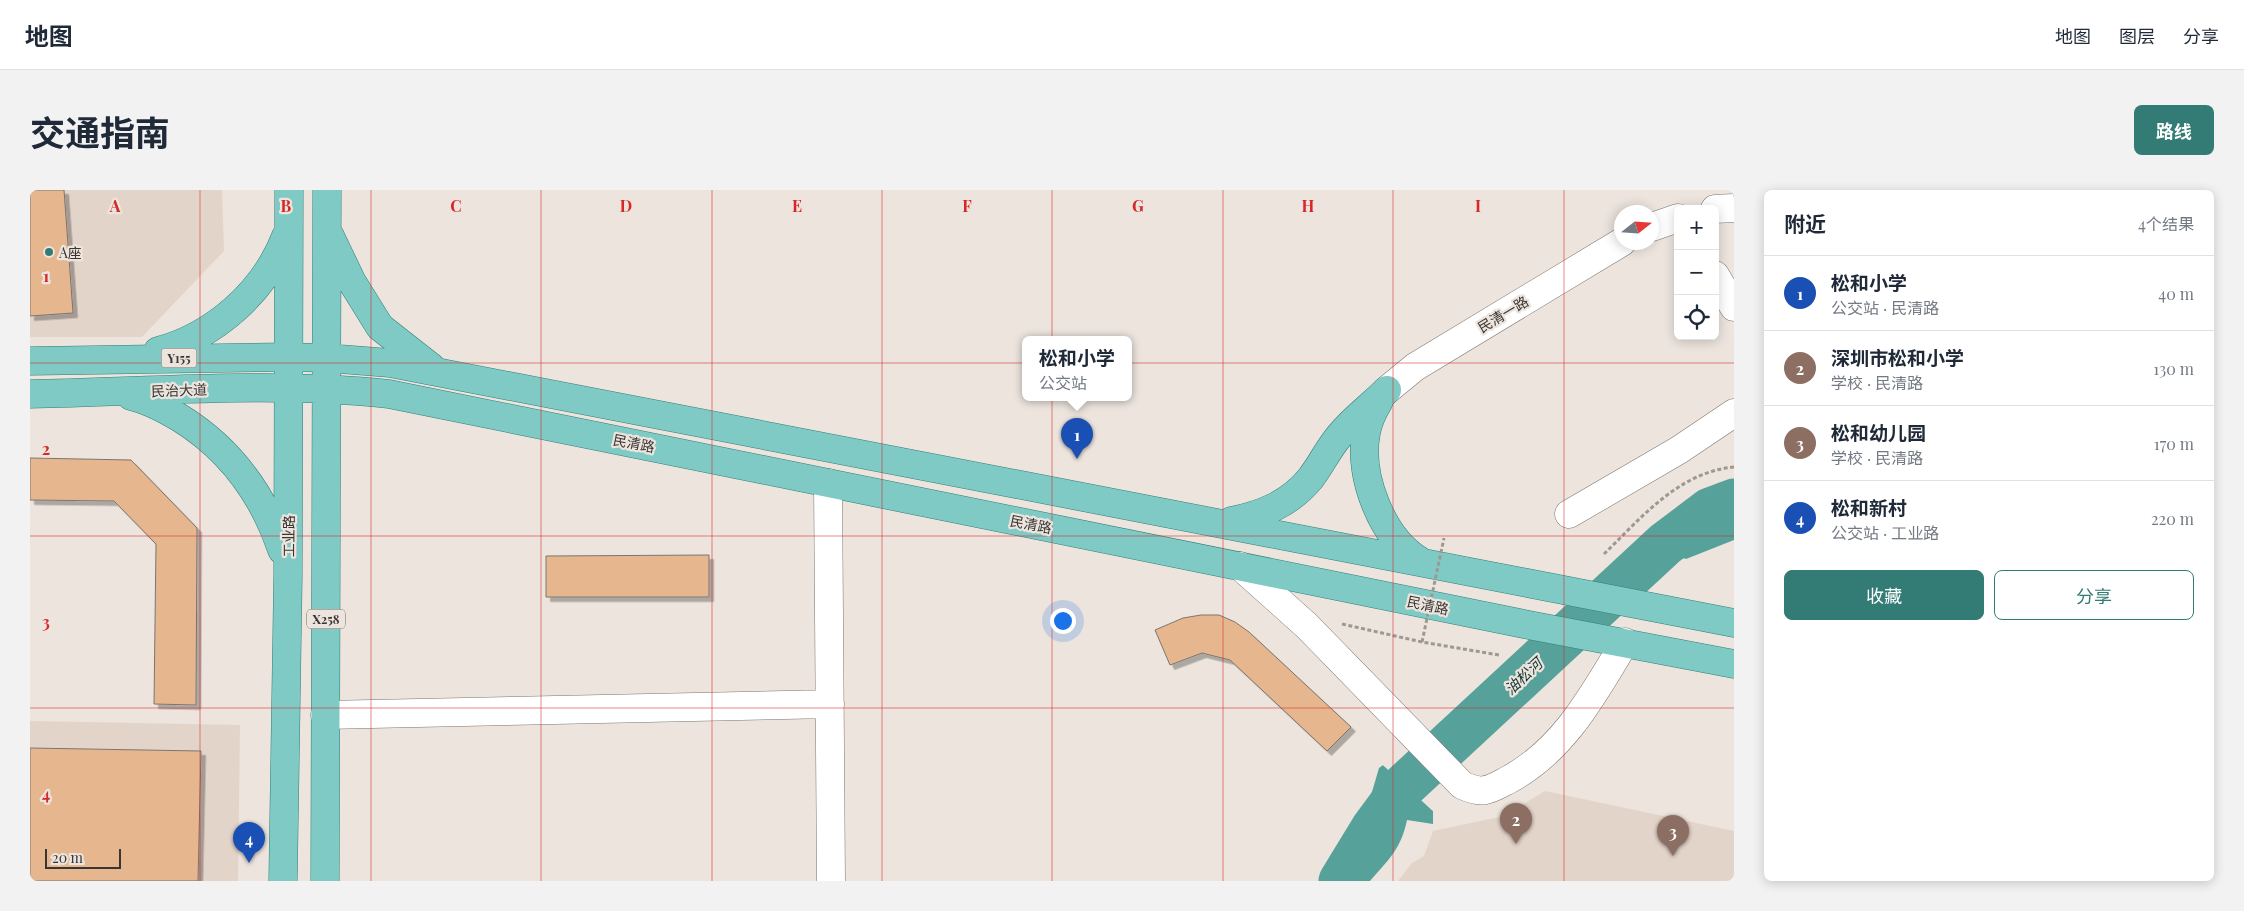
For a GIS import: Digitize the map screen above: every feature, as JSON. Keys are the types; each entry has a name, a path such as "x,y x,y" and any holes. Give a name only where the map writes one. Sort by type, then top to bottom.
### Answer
{"main road":[{"name":"工业路","path":"283,881 288,575 288,190"},
{"name":"X258","path":"326,190 326,881"},
{"path":"128,359 175,347 207,331 234,309 257,286 277,259 289,227"},
{"path":"327,227 352,282 380,327 415,356 439,372"},
{"path":"327,358 382,362 439,372 1734,623"},
{"name":"Y155","path":"30,361 327,358"},
{"name":"民治大道","path":"30,394 213,388 327,390"},
{"name":"民清路","path":"327,390 389,394 1534,626 1734,664"},
{"path":"1217,522 1246,518 1281,506 1310,479 1341,434 1387,390"},
{"path":"1387,390 1370,416 1366,433 1364,454 1368,478 1383,519 1392,536 1401,547 1420,561"},
{"path":"118,392 139,397 165,409 197,429 227,455 245,476 275,528 283,551 288,575"}],"street":[{"path":"1719,210 1734,208"},
{"path":"1659,225 1674,219"},
{"name":"民清一路","path":"1387,390 1415,367 1614,247"},
{"path":"1719,282 1734,307"},
{"path":"1568,514 1679,450 1734,413"},
{"path":"828,483 831,881"},
{"path":"1240,566 1306,626 1462,785 1475,791 1490,790 1524,771 1542,758 1561,739 1597,688 1624,642"},
{"path":"325,715 830,704"}],"path":[{"path":"1604,554 1662,498 1693,477 1734,467"},
{"path":"1422,642 1444,538"},
{"path":"1332,622 1422,642 1498,655"}],"shaded area":[{"path":"30,190 222,190 224,251 142,337 30,337"},
{"path":"30,721 240,725 238,881 30,881"},
{"path":"1545,791 1734,831 1734,881 1398,881 1412,863 1424,856 1433,831 1504,816"}],"water":[{"path":"1734,481 1734,540 1686,559 1642,550 1699,500 1724,484"},
{"path":"1383,765 1433,811 1433,824 1407,820 1398,846 1370,881 1327,881 1347,853 1362,826 1379,768"}],"pier":[{"path":"1639,549 1690,560 1685,561 1641,552"},
{"path":"1385,763 1435,810 1433,811 1383,765"}],"building":[{"name":"A座","path":"30,190 64,190 73,313 30,316"},
{"path":"30,458 131,460 197,528 196,705 154,704 156,544 114,501 30,500"},
{"path":"709,555 709,597 546,597 546,556"},
{"path":"1219,615 1235,622 1249,632 1351,727 1327,751 1230,660 1202,653 1170,665 1155,630 1183,618"},
{"path":"30,748 201,751 198,881 30,881"}],"waterway":[{"name":"油松河","path":"1341,881 1374,827 1405,785 1665,544 1710,510 1734,501"}],"place":[{"name":"A座","path":"49,252"},
{"name":"松和小学","path":"1077,459"},
{"name":"深圳市松和小学","path":"1516,844"},
{"name":"松和幼儿园","path":"1673,856"},
{"name":"松和新村","path":"249,863"}]}
